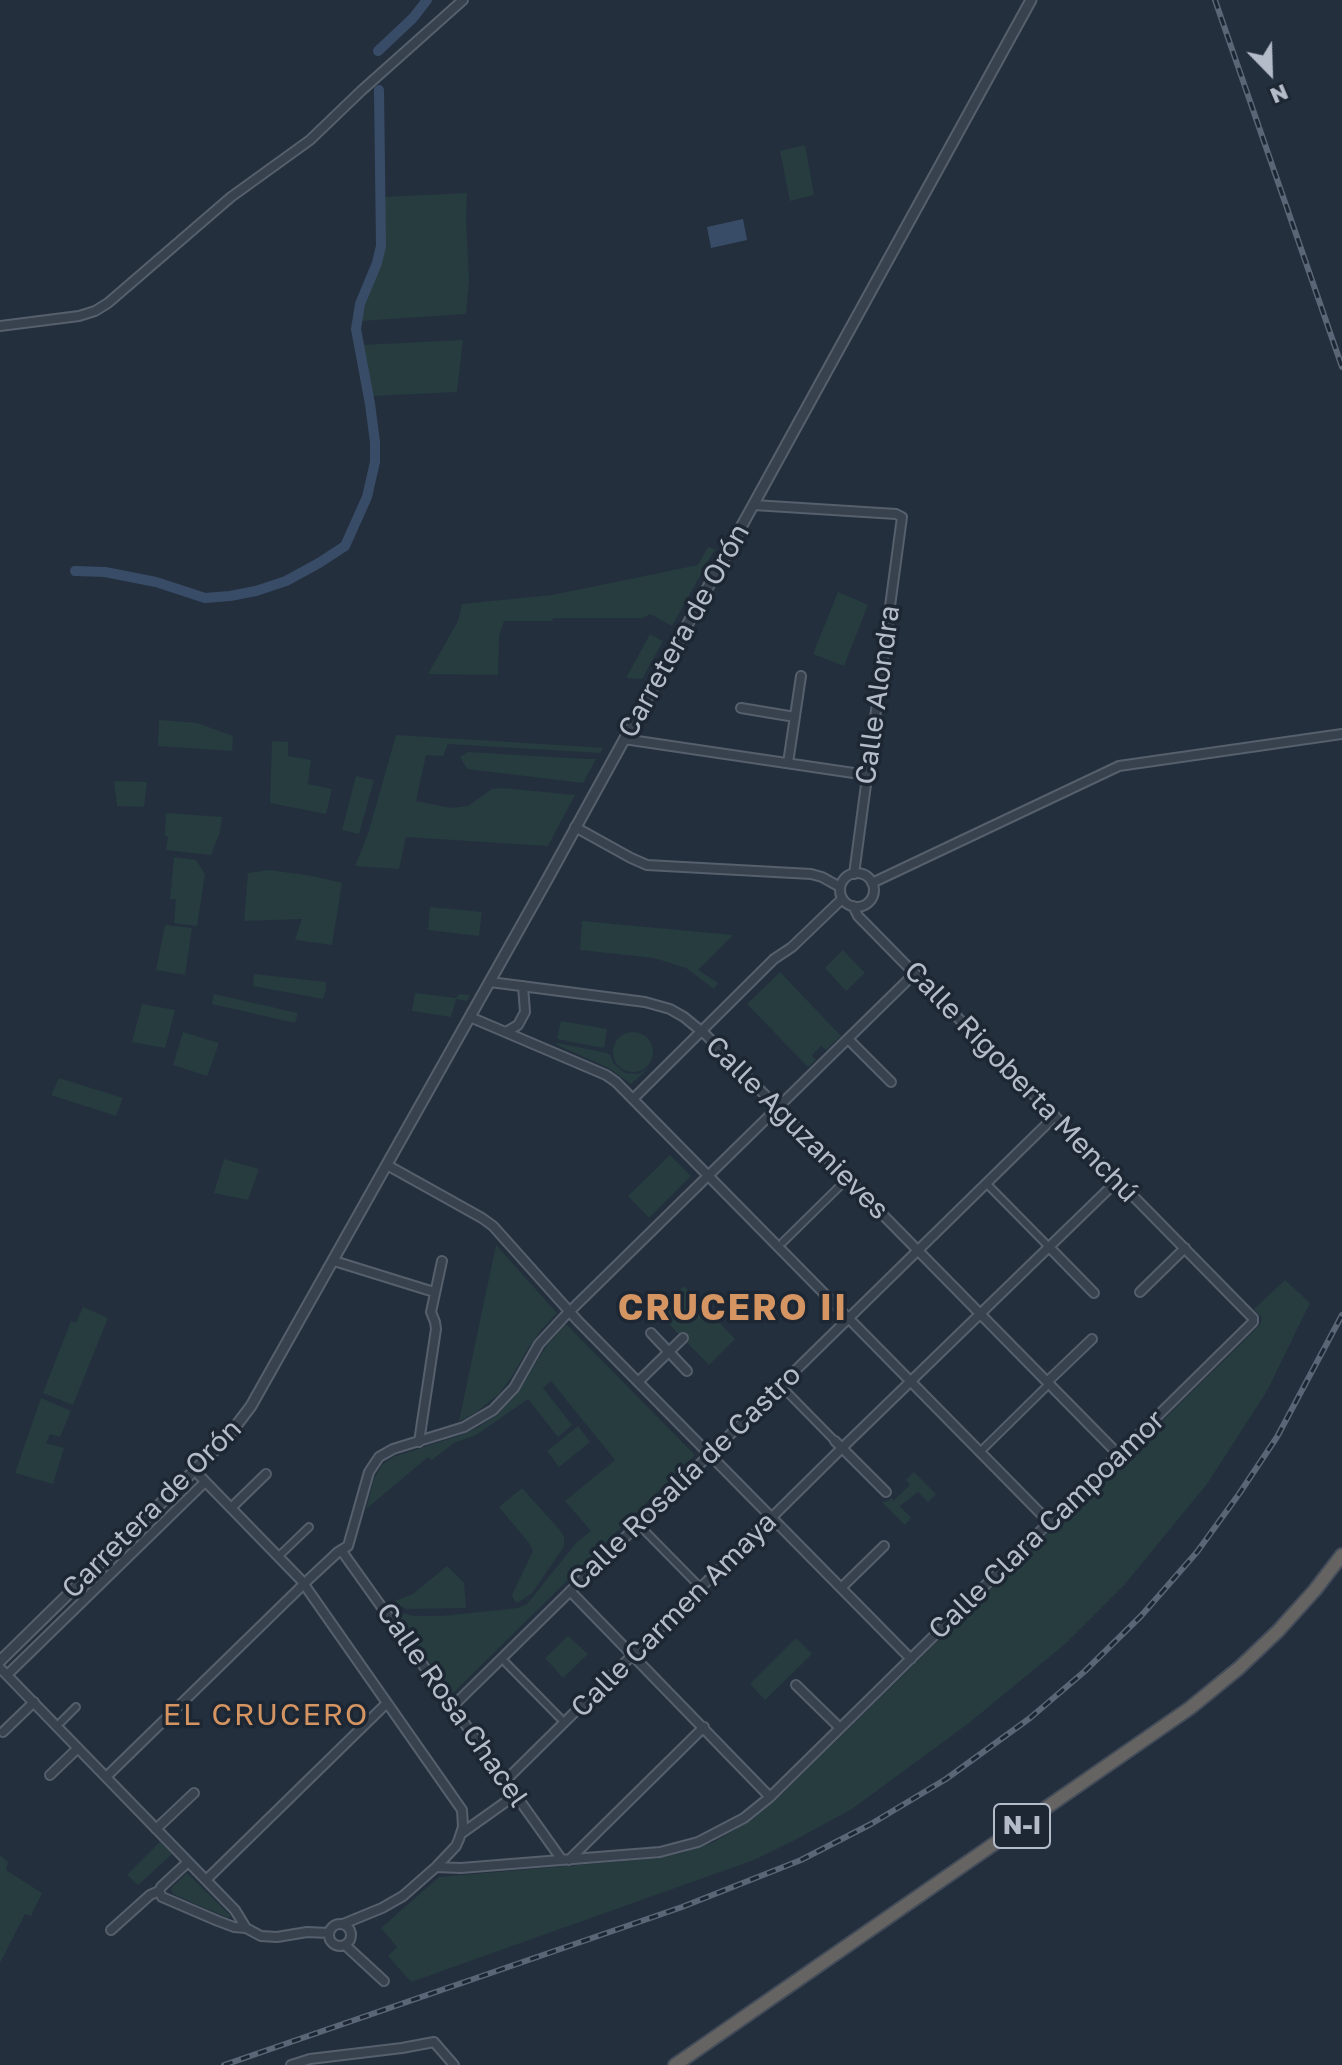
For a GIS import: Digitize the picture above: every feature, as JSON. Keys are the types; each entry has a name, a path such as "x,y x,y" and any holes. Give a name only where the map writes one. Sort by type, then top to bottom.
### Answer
{"highway":[{"name":"N-I","path":"675,2065 1190,1708 1278,1631 1342,1555"}],"street":[{"path":"0,326 79,316 108,303 231,197 310,140 463,0"},
{"path":"1020,0 1025,10"},
{"name":"Carretera de Orón","path":"0,1661 195,1471 226,1439 251,1406 490,982 1031,0"},
{"name":"Calle Alondra","path":"754,505 896,514 902,517 854,874"},
{"path":"789,758 801,676"},
{"path":"741,708 795,717"},
{"path":"872,883 1119,766 1342,734"},
{"path":"624,739 789,758 867,775"},
{"path":"575,827 647,865 811,874 840,887"},
{"path":"862,874 872,883 871,898 864,905 853,906 842,899 840,887 845,878 862,874"},
{"path":"634,1098 774,959 792,947 842,899"},
{"name":"Calle Rigoberta Menchú","path":"853,906 858,916 1254,1320"},
{"path":"106,1777 304,1584 348,1546 369,1472 379,1457 388,1451 464,1427 493,1410 514,1388 539,1344 569,1312 915,973"},
{"name":"Calle Aguzanieves","path":"490,982 653,1004 676,1012 701,1031 980,1313 1046,1385 1119,1455"},
{"path":"506,1032 518,1025 525,1012 523,986"},
{"path":"470,1017 616,1082 1049,1522"},
{"path":"848,1039 891,1082"},
{"name":"Calle Rosalía de Castro","path":"453,1706 1055,1116"},
{"path":"387,1165 487,1221 569,1312 911,1659"},
{"name":"Calle Carmen Amaya","path":"506,1780 1118,1180"},
{"path":"783,1242 843,1183"},
{"path":"986,1183 1094,1293"},
{"path":"1140,1292 1185,1248"},
{"path":"334,1261 434,1292"},
{"path":"419,1442 436,1329 431,1312 442,1261"},
{"name":"Calle Clara Campoamor","path":"436,1867 461,1868 651,1853 689,1845 732,1825 770,1797 1254,1320"},
{"path":"651,1333 687,1371"},
{"path":"638,1382 683,1338"},
{"path":"984,1448 1092,1339"},
{"path":"785,1390 886,1492"},
{"path":"195,1471 304,1584 462,1810 463,1830 456,1846 436,1867 403,1896 382,1908 333,1926 329,1933 332,1943 338,1946 350,1940 351,1933 343,1924"},
{"path":"231,1508 266,1474"},
{"path":"205,1482 3,1672 235,1910 246,1928"},
{"path":"282,1553 309,1527"},
{"path":"643,1529 697,1584"},
{"path":"841,1588 884,1546"},
{"name":"Calle Rosa Chacel","path":"341,1550 565,1860"},
{"path":"570,1591 770,1797"},
{"path":"506,1663 560,1718"},
{"path":"796,1685 840,1728"},
{"path":"3,1732 34,1702"},
{"path":"206,1880 387,1703"},
{"path":"61,1722 76,1707"},
{"path":"565,1860 704,1727"},
{"path":"50,1775 78,1748"},
{"path":"156,1829 194,1793"},
{"path":"463,1830 507,1801"},
{"path":"111,1930 150,1895 159,1891 188,1862"},
{"path":"159,1891 162,1897 218,1921 269,1938 307,1932 329,1933"},
{"path":"345,1945 384,1981"},
{"path":"291,2065 310,2059 434,2042 454,2065"}],"green space":[{"path":"805,145 814,195 790,201 780,151"},
{"path":"467,193 469,280 466,314 360,321 381,257 383,197"},
{"path":"463,340 457,392 372,396 362,345"},
{"path":"708,547 715,549 672,626 650,614 643,618 504,621 499,636 498,675 428,674 458,621 462,604 552,595 698,565"},
{"path":"838,592 868,605 844,666 813,654"},
{"path":"650,634 663,641 642,679 626,678"},
{"path":"159,720 197,723 233,736 232,751 158,746"},
{"path":"396,735 603,748 600,753 448,744 443,756 426,755 416,801 451,808 468,806 492,789 503,788 575,795 548,846 406,837 399,869 355,866 368,834"},
{"path":"272,741 288,742 288,756 311,760 308,784 332,789 326,814 270,803"},
{"path":"468,752 596,759 583,783 467,769 460,757"},
{"path":"356,776 374,780 359,834 342,830"},
{"path":"114,781 147,782 144,807 117,806"},
{"path":"166,813 222,817 211,855 166,850"},
{"path":"174,857 196,860 205,874 197,926 174,923 176,899 170,899"},
{"path":"269,870 342,883 332,945 295,940 302,919 244,921 248,873"},
{"path":"430,907 482,912 479,936 428,930"},
{"path":"582,921 733,935 698,970 718,983 714,989 686,968 654,958 580,950"},
{"path":"165,925 192,928 185,975 156,970"},
{"path":"843,950 865,973 846,991 825,968"},
{"path":"780,972 841,1036 826,1050 821,1046 812,1055 816,1060 808,1067 747,1004"},
{"path":"254,974 326,982 326,990 323,999 253,986"},
{"path":"415,993 456,998 459,994 470,995 467,1001 456,999 451,1017 412,1011"},
{"path":"214,994 298,1013 295,1023 212,1004"},
{"path":"142,1004 175,1010 165,1048 132,1042"},
{"path":"561,1021 607,1029 604,1048 557,1039"},
{"path":"183,1032 219,1043 207,1076 173,1065"},
{"path":"633,1032 647,1038 653,1052 647,1066 633,1072 619,1066 613,1052 619,1038"},
{"path":"557,1043 607,1053 625,1073 639,1074 650,1067 631,1084 609,1068"},
{"path":"59,1078 123,1098 116,1116 51,1095"},
{"path":"670,1155 691,1176 649,1218 628,1196"},
{"path":"224,1159 259,1169 248,1200 214,1193"},
{"path":"496,1245 557,1313 528,1348 499,1394 459,1421"},
{"path":"1285,1280 1310,1303 1267,1391 1207,1484 1125,1584 1065,1644 969,1723 852,1809 754,1860 411,1982 388,1956 397,1947 381,1928 439,1877 660,1858 714,1842 753,1819 1260,1325 1262,1318 1254,1309"},
{"path":"684,1286 735,1339 709,1365 657,1312"},
{"path":"83,1307 108,1318 73,1405 43,1393 71,1321 76,1323"},
{"path":"566,1324 695,1455 452,1694 390,1607 415,1616 442,1616 518,1608 527,1604 577,1542 591,1531 565,1501 615,1460 551,1381 543,1388 572,1425 558,1437 528,1399 476,1435 454,1443 432,1460 428,1457 366,1509 374,1479 382,1465 393,1457 458,1436 497,1415 517,1394 547,1345"},
{"path":"41,1398 71,1411 60,1437 50,1434 46,1443 64,1448 53,1484 15,1473"},
{"path":"578,1426 590,1442 559,1467 547,1451"},
{"path":"914,1472 936,1494 928,1502 918,1492 900,1506 911,1518 905,1525 882,1502 891,1498 894,1500 910,1485 906,1480"},
{"path":"522,1488 559,1529 564,1544 532,1593 515,1602 512,1595 533,1551 499,1507"},
{"path":"447,1566 464,1583 466,1608 407,1609 395,1601 413,1594"},
{"path":"568,1636 588,1654 563,1678 545,1658"},
{"path":"796,1638 812,1654 765,1700 750,1684"},
{"path":"160,1842 172,1854 138,1885 127,1875"},
{"path":"0,1855 8,1862 6,1870 42,1893 31,1916 25,1914 0,1963"},
{"path":"187,1873 230,1917 173,1894 172,1887"}],"water":[{"path":"743,219 747,240 711,248 707,227"}],"waterway":[{"path":"378,51 427,0"},
{"path":"75,571 105,572 156,582 205,598 230,596 286,581 345,546 367,497 375,462 370,404 356,329 360,304 381,246 379,90"}],"railway":[{"path":"1215,0 1342,367"},
{"path":"224,2065 682,1907 801,1860 871,1824 946,1779 1030,1718 1085,1671 1141,1616 1197,1552 1277,1437 1342,1315"}],"district":[{"name":"CRUCERO II","path":"733,1309"},
{"name":"EL CRUCERO","path":"266,1715"}]}
